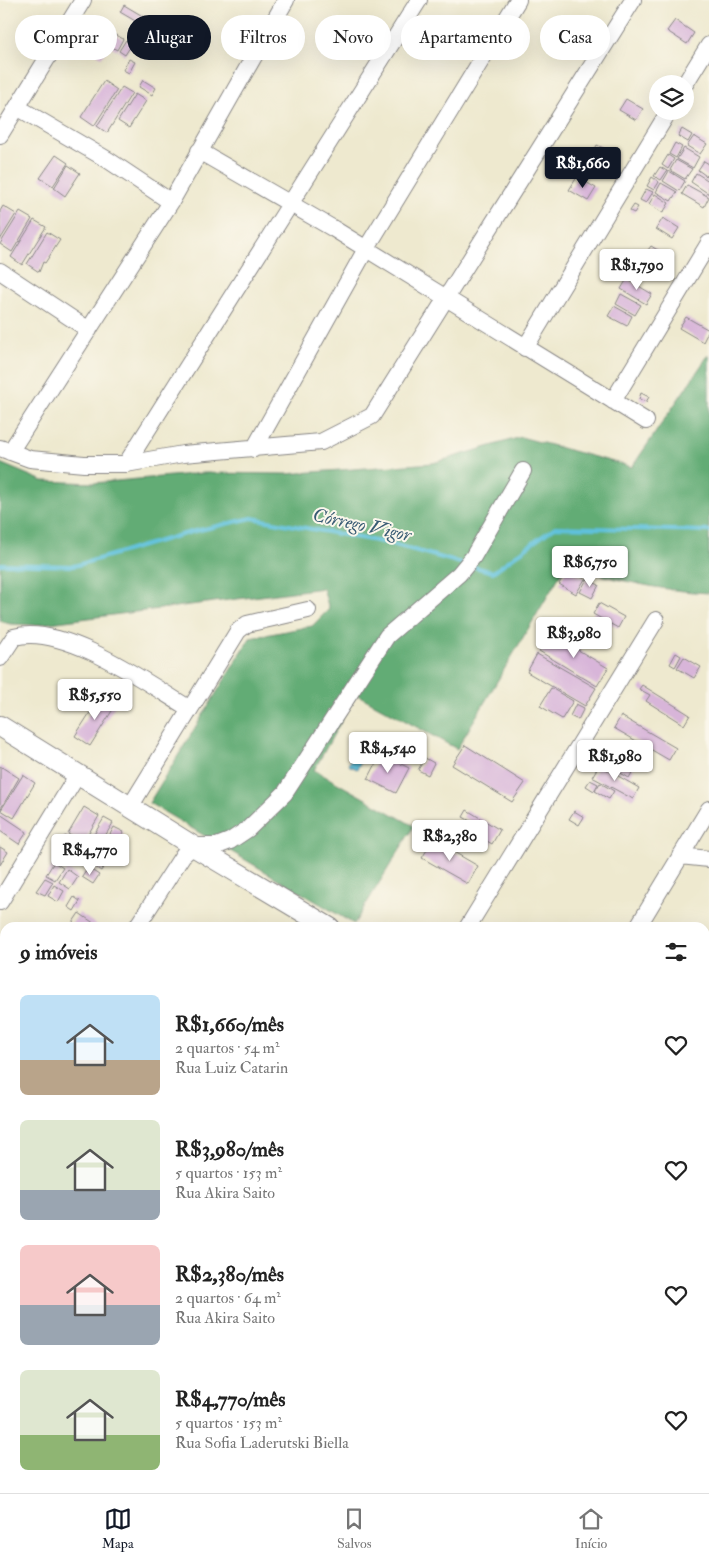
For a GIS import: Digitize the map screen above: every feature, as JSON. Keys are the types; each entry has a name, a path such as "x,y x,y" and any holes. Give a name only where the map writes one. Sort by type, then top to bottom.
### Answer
{"street":[{"path":"0,135 83,0"},
{"path":"126,464 419,0"},
{"path":"254,449 366,249 518,0"},
{"path":"278,3 170,202 89,330 5,450 30,459 75,464 126,464 183,454 321,442 372,416 633,0"},
{"path":"691,75 709,45"},
{"path":"17,107 108,160 170,202"},
{"path":"525,348 664,120"},
{"path":"198,151 366,249 446,300 646,421"},
{"path":"613,401 709,243"},
{"path":"0,271 89,330"},
{"path":"140,922 188,850 217,846 230,841 248,828 285,793 387,636 460,574 473,557 523,471"},
{"path":"130,807 238,631 247,624 308,610"},
{"path":"471,922 656,620"},
{"path":"0,658 14,637 22,635 38,635 73,644 112,662 190,709"},
{"path":"0,726 75,779 188,850 295,922"},
{"path":"0,740 130,807 188,850 319,922"},
{"path":"0,902 75,779"},
{"path":"641,922 709,809"},
{"path":"680,856 709,859"}],"green space":[{"path":"709,354 709,593 637,584 566,565 457,749 356,694 314,770 414,826 355,922 351,922 149,803 250,638 312,626 329,609 323,588 34,625 10,624 0,621 0,463 43,481 94,483 204,473 286,474 433,463 521,437 632,467"}],"water":[{"path":"356,749 365,753 357,769 348,765"}],"building":[{"path":"124,5 141,15 127,16 120,12"},
{"path":"675,20 694,33 687,44 667,31"},
{"path":"117,35 123,39 117,50"},
{"path":"127,41 127,52 125,55 119,51"},
{"path":"128,60 135,62 129,73 123,70"},
{"path":"143,80 156,88 152,95 139,87"},
{"path":"104,81 117,90 94,126 81,117"},
{"path":"122,87 132,93 107,133 97,126"},
{"path":"135,94 146,101 129,128 118,121"},
{"path":"626,99 643,109 636,120 619,110"},
{"path":"682,129 692,135 688,142 678,136"},
{"path":"694,136 707,144 700,154 687,146"},
{"path":"675,143 682,147 676,158 669,154"},
{"path":"597,145 617,155 610,168 591,157"},
{"path":"684,148 699,157 693,168 677,159"},
{"path":"56,155 68,163 53,186 40,178"},
{"path":"668,155 674,159 668,169 662,165"},
{"path":"676,160 692,169 685,179 670,170"},
{"path":"704,161 709,164 709,178 698,170"},
{"path":"68,165 80,173 65,196 54,188"},
{"path":"660,167 667,171 661,180 654,176"},
{"path":"669,171 685,181 679,191 663,181"},
{"path":"696,173 709,181 709,194 691,182"},
{"path":"577,177 596,188 588,201 569,190"},
{"path":"652,177 659,182 654,190 647,186"},
{"path":"661,183 677,192 671,201 656,192"},
{"path":"687,185 709,197 704,207 682,194"},
{"path":"646,189 653,192 646,203 640,200"},
{"path":"655,194 669,203 663,213 649,204"},
{"path":"634,205 638,207 634,213 630,211"},
{"path":"3,206 16,214 0,240 0,211"},
{"path":"20,212 32,219 12,252 0,244"},
{"path":"663,218 679,228 672,239 656,229"},
{"path":"34,220 46,227 22,265 11,257"},
{"path":"47,232 60,240 45,263 43,262 39,272 27,264"},
{"path":"651,246 671,258 665,267 645,254"},
{"path":"627,279 652,294 646,304 621,289"},
{"path":"621,294 641,305 635,315 616,304"},
{"path":"614,306 632,316 627,326 608,316"},
{"path":"686,317 709,330 703,342 679,328"},
{"path":"641,393 649,397 646,402 639,399"},
{"path":"567,569 585,579 576,594 559,584"},
{"path":"587,579 599,585 592,598 580,592"},
{"path":"599,603 624,617 618,628 593,614"},
{"path":"550,633 608,668 597,686 539,651"},
{"path":"676,653 681,656 675,667 670,664"},
{"path":"537,654 596,688 585,706 527,672"},
{"path":"684,657 701,667 694,678 677,668"},
{"path":"642,685 690,715 684,725 646,701 650,695 639,689"},
{"path":"551,688 573,701 562,719 540,706"},
{"path":"100,697 115,706 90,746 75,736"},
{"path":"576,704 584,708 578,720 570,716"},
{"path":"621,716 676,748 669,760 614,728"},
{"path":"465,745 525,783 512,802 452,765"},
{"path":"381,754 409,768 396,793 368,779"},
{"path":"607,754 634,769 629,778 602,762"},
{"path":"425,758 434,763 428,775 418,770"},
{"path":"599,765 639,788 633,799 592,777"},
{"path":"0,766 19,778 0,810"},
{"path":"23,775 35,783 14,818 1,810"},
{"path":"590,780 598,784 594,791 586,786"},
{"path":"600,783 614,791 609,799 595,791"},
{"path":"84,807 99,816 83,843 68,834"},
{"path":"467,810 500,830 492,844 467,829 472,822 463,817"},
{"path":"574,811 584,817 579,825 569,819"},
{"path":"0,814 27,832 19,844 0,831"},
{"path":"104,818 113,823 96,851 87,846"},
{"path":"114,827 124,832 108,859 99,854"},
{"path":"65,836 77,843 72,852 60,844"},
{"path":"433,840 478,866 468,884 422,858"},
{"path":"80,845 107,861 101,871 75,854"},
{"path":"0,847 8,852 0,865"},
{"path":"54,862 63,868 55,880 46,875"},
{"path":"88,868 99,875 93,884 82,877"},
{"path":"67,869 78,877 70,889 59,882"},
{"path":"45,878 53,882 45,895 36,891"},
{"path":"54,885 64,891 58,902 48,896"},
{"path":"74,897 80,901 74,911 68,907"},
{"path":"79,913 92,922 73,922"}],"waterway":[{"name":"Córrego Vigor","path":"0,564 74,566 191,532 252,518 392,544 461,563"},
{"name":"Córrego Vigor","path":"471,566 493,572 555,527 709,531"}]}
